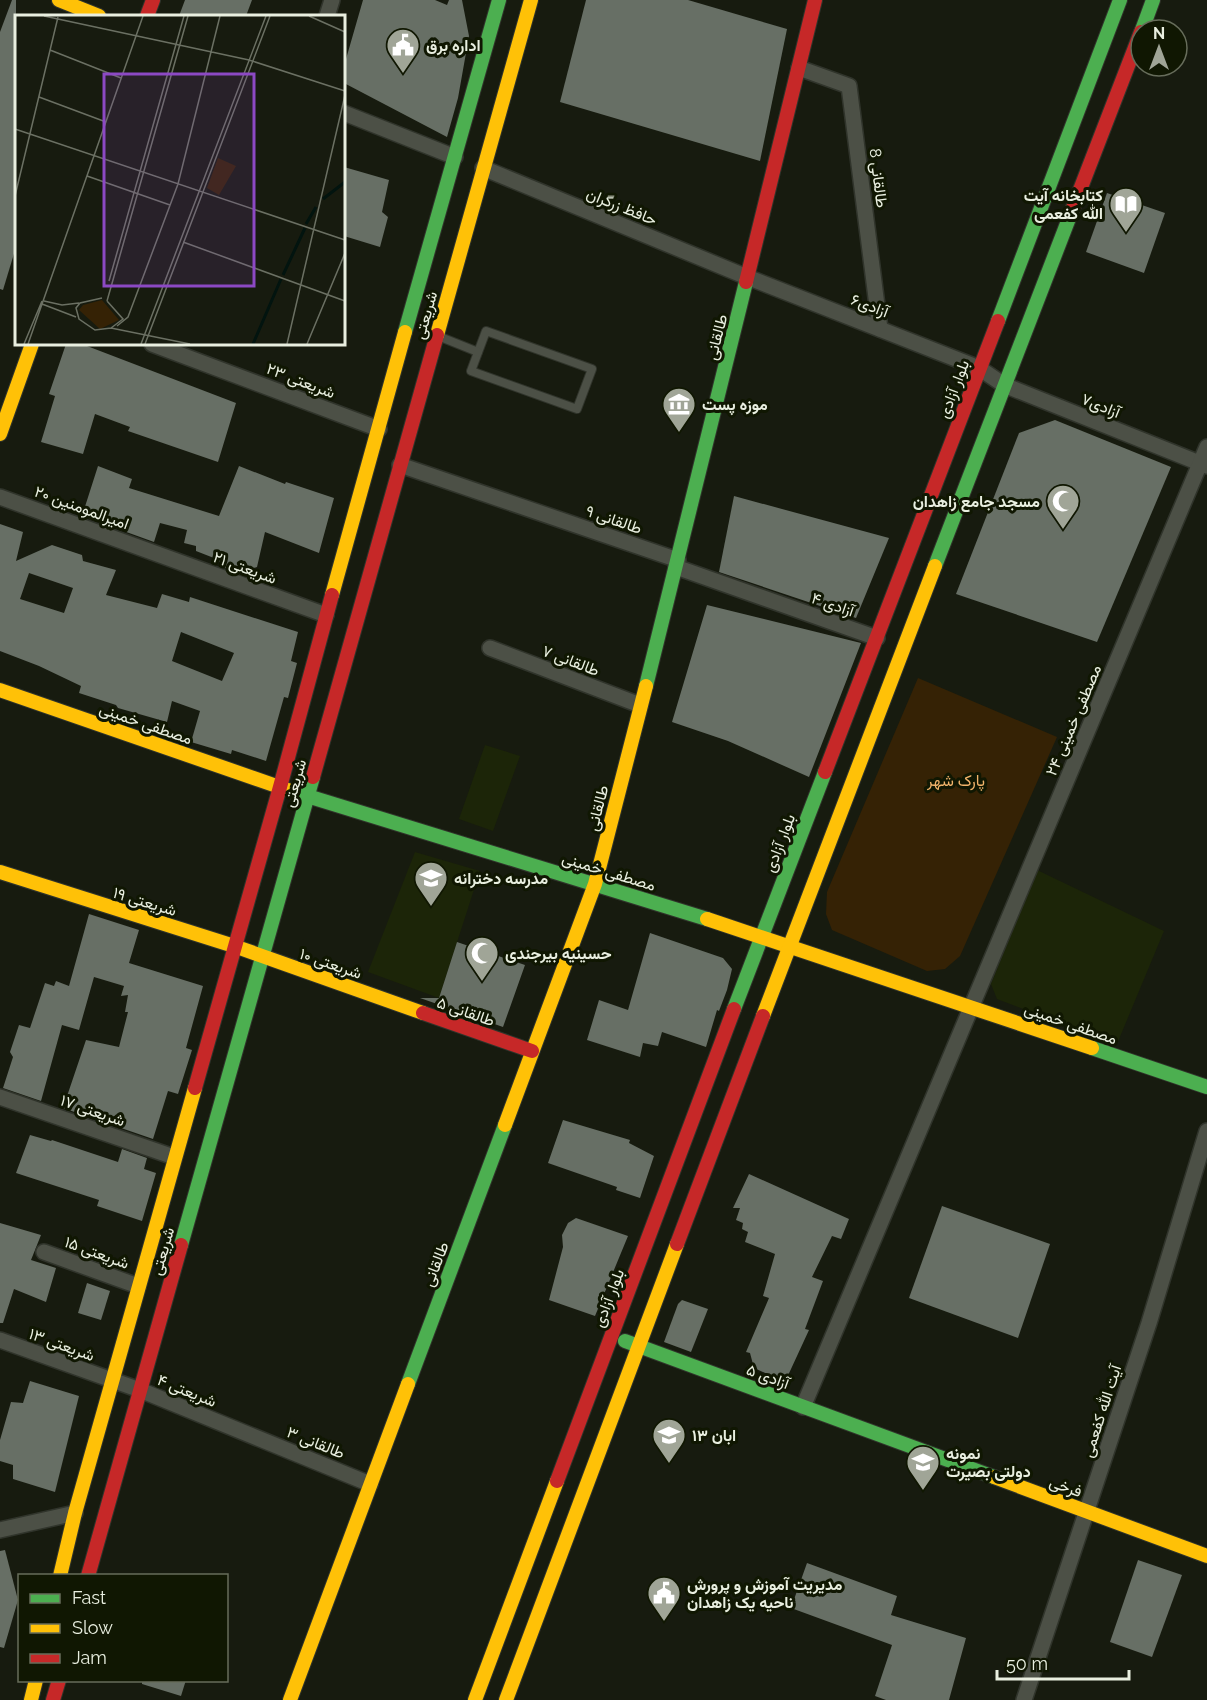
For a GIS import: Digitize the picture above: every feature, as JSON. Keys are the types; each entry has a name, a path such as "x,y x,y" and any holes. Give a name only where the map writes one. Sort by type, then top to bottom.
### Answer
{"main road":[{"path":"59,0 96,15"},
{"path":"147,15 153,0"},
{"name":"شریعتی","path":"60,1574 138,1286 280,787 499,0"},
{"name":"شریعتی","path":"88,1574 531,0"},
{"name":"طالقانی","path":"290,1700 595,884 677,563 815,0"},
{"name":"بلوار آزادی","path":"1120,0 1129,30"},
{"name":"بلوار آزادی","path":"1140,18 1153,0"},
{"name":"بلوار آزادی","path":"475,1700 761,936 979,368 1129,35"},
{"name":"بلوار آزادی","path":"506,1700 789,946 1004,386 1129,36"},
{"path":"0,434 32,345"},
{"path":"0,384 16,389"},
{"name":"مصطفی خمینی","path":"0,690 308,797 761,936 1207,1087"},
{"name":"شریعتی ۱۹","path":"0,872 262,956"},
{"name":"شریعتی ۱۰","path":"262,956 389,1001"},
{"name":"طالقانی ۵","path":"389,1001 532,1051"},
{"name":"آزادی ۵","path":"611,1336 914,1448"},
{"name":"فرخی","path":"914,1448 1207,1556"},
{"path":"31,1700 36,1682"},
{"path":"53,1700 58,1682"}],"street":[{"path":"327,15 332,0"},
{"name":"طالقانی 8","path":"799,68 849,86 880,328"},
{"path":"345,113 455,157"},
{"name":"حافظ زرگران","path":"483,168 747,277"},
{"name":"آزادی۶","path":"747,277 979,368 1004,386"},
{"name":"شریعتی ۲۳","path":"155,345 379,429"},
{"name":"آزادی۷","path":"1004,386 1204,465"},
{"name":"مصطفی خمینی ۲۴","path":"803,1407 971,1007 1204,465 1207,447"},
{"name":"طالقانی ۹","path":"400,465 539,512 777,603"},
{"name":"امیرالمومنین ۲۰","path":"0,496 152,552"},
{"name":"شریعتی ۲۱","path":"152,552 326,615"},
{"name":"آزادی ۴","path":"777,603 877,638"},
{"name":"طالقانی ۷","path":"490,648 640,705"},
{"name":"شریعتی ۱۷","path":"0,1097 174,1157"},
{"name":"آیت الله کفعمی","path":"1024,1700 1149,1323 1207,1131"},
{"name":"شریعتی ۱۵","path":"44,1252 138,1286"},
{"name":"شریعتی ۱۳","path":"0,1341 112,1381"},
{"name":"شریعتی ۴","path":"112,1381 248,1434"},
{"name":"طالقانی ۳","path":"248,1434 370,1484"},
{"path":"0,1530 75,1513"}],"lane":[{"path":"486,331 592,369 577,409 471,371 478,352 486,331"},
{"path":"436,335 478,352"}],"shaded area":[{"path":"485,745 520,756 493,831 459,819"},
{"name":"مدرسه دخترانه","path":"415,852 480,871 439,998 368,972"},
{"path":"1037,870 1164,931 1117,1044 997,999 991,984"}],"green space":[{"name":"پارک شهر","path":"918,678 1057,737 960,956 945,969 927,971 832,930 826,914 827,892"}],"building":[{"path":"12,0 16,0 15,250 3,290 0,289 0,32"},
{"path":"185,0 252,0 246,15 179,15"},
{"name":"اداره برق","path":"363,0 435,0 447,5 449,0 462,0 469,36 458,98 447,137 345,84 345,63"},
{"path":"586,0 688,0 787,29 760,161 560,102"},
{"path":"345,167 389,180 382,212 388,217 380,247 345,236"},
{"name":"کتابخانه آیت الله کفعمی","path":"1107,193 1165,213 1144,273 1086,252"},
{"path":"66,345 87,345 236,403 218,462 128,431 130,427 95,414 83,454 41,442 55,396 49,394"},
{"name":"مسجد جامع زاهدان","path":"1055,420 1171,467 1097,642 956,594 1019,433"},
{"path":"98,466 132,479 129,488 219,516 239,466 285,484 286,482 334,498 319,553 265,532 257,567 247,570 244,575 222,567 219,560 196,551 196,546 184,543 187,530 160,523 154,542 82,516"},
{"path":"734,496 889,538 856,618 719,572"},
{"path":"0,524 23,532 16,561 52,545 82,555 83,561 116,570 106,595 157,608 162,594 189,602 190,597 298,632 291,661 297,663 288,698 284,697 266,761 232,750 231,754 191,742 200,711 172,701 167,722 118,708 116,705 79,693 81,686 0,651","holes":["29,573 73,588 64,613 20,599","181,632 234,653 222,681 172,661"]},
{"path":"707,605 861,643 809,777 728,741 672,722"},
{"path":"89,914 139,930 129,963 203,986 186,1048 192,1050 178,1094 168,1091 153,1139 63,1108 86,1040 119,1047 128,1012 125,1012 128,995 121,996 124,986 94,977 79,1030 62,1025 41,1101 3,1088 13,1057 10,1052 19,1025 30,1028 45,983 54,986 56,981 69,986"},
{"path":"650,933 723,958 732,969 727,990 719,1011 717,1010 706,1047 662,1032 658,1046 643,1043 640,1057 587,1040 599,1000 628,1010"},
{"name":"حسینیه بیرجندی","path":"457,942 525,965 503,1027 420,998 439,998"},
{"path":"563,1120 630,1140 629,1143 654,1156 640,1198 616,1190 617,1187 548,1163"},
{"path":"30,1135 118,1162 122,1149 147,1158 144,1169 156,1173 142,1221 97,1206 99,1200 16,1173"},
{"path":"749,1174 849,1219 841,1239 832,1236 812,1277 823,1281 805,1329 809,1330 785,1382 754,1368 750,1353 746,1352 769,1298 763,1296 775,1254 745,1242 748,1232 742,1229 743,1223 736,1220 740,1208 733,1208"},
{"path":"942,1206 1050,1244 1018,1338 909,1298"},
{"path":"576,1218 628,1236 595,1316 549,1300 563,1247 562,1235 568,1223"},
{"path":"0,1223 41,1235 31,1260 56,1268 46,1302 14,1289 3,1323 0,1323"},
{"path":"87,1283 110,1291 101,1320 78,1313"},
{"path":"682,1300 708,1309 691,1352 664,1342 678,1304"},
{"path":"30,1381 79,1396 55,1492 13,1479 13,1465 0,1461 0,1440 11,1402 23,1403"},
{"path":"5,1550 18,1600 4,1648 0,1647 0,1551"},
{"path":"1138,1560 1182,1575 1152,1657 1110,1642"},
{"path":"807,1563 897,1596 891,1615 966,1638 949,1700 886,1700 875,1696 892,1645 791,1608"},
{"path":"142,1682 185,1682 181,1696 142,1684"}],"traffic: fast":[{"path":"405,332 499,0"},
{"path":"998,321 1120,0"},
{"path":"1146,18 1153,0"},
{"path":"935,566 1073,208"},
{"path":"646,686 746,282"},
{"path":"734,1009 825,772"},
{"path":"181,1245 313,777"},
{"path":"291,791 707,919"},
{"path":"1092,1048 1207,1087"},
{"path":"408,1384 505,1125"},
{"path":"625,1341 994,1477"}],"traffic: slow":[{"path":"59,0 96,15"},
{"path":"437,335 531,0"},
{"path":"332,595 405,332"},
{"path":"0,434 32,345"},
{"path":"763,1016 935,566"},
{"path":"505,1125 595,884 646,686"},
{"path":"0,690 291,791"},
{"path":"0,872 234,946 423,1013"},
{"path":"707,919 1092,1048"},
{"path":"60,1574 75,1513 195,1088"},
{"path":"506,1700 677,1244"},
{"path":"290,1700 408,1384"},
{"path":"994,1477 1207,1556"},
{"path":"475,1700 557,1481"},
{"path":"31,1700 36,1682"}],"traffic: jam":[{"path":"147,15 153,0"},
{"path":"746,282 815,0"},
{"path":"1073,208 1129,63"},
{"path":"825,772 998,321"},
{"path":"313,777 437,335"},
{"path":"195,1088 332,595"},
{"path":"557,1481 734,1009"},
{"path":"423,1013 532,1051"},
{"path":"677,1244 763,1016"},
{"path":"89,1574 181,1245"},
{"path":"53,1700 58,1682"}],"place":[{"name":"اداره برق","path":"403,74"},
{"name":"کتابخانه آیت الله کفعمی","path":"1126,233"},
{"name":"موزه پست","path":"679,433"},
{"name":"مسجد جامع زاهدان","path":"1063,530"},
{"name":"مدرسه دخترانه","path":"431,907"},
{"name":"حسینیه بیرجندی","path":"482,982"},
{"name":"۱۳ ابان","path":"669,1464"},
{"name":"نمونه دولتی بصیرت","path":"923,1491"},
{"name":"مدیریت آموزش و پرورش ناحیه یک زاهدان","path":"664,1622"}]}
